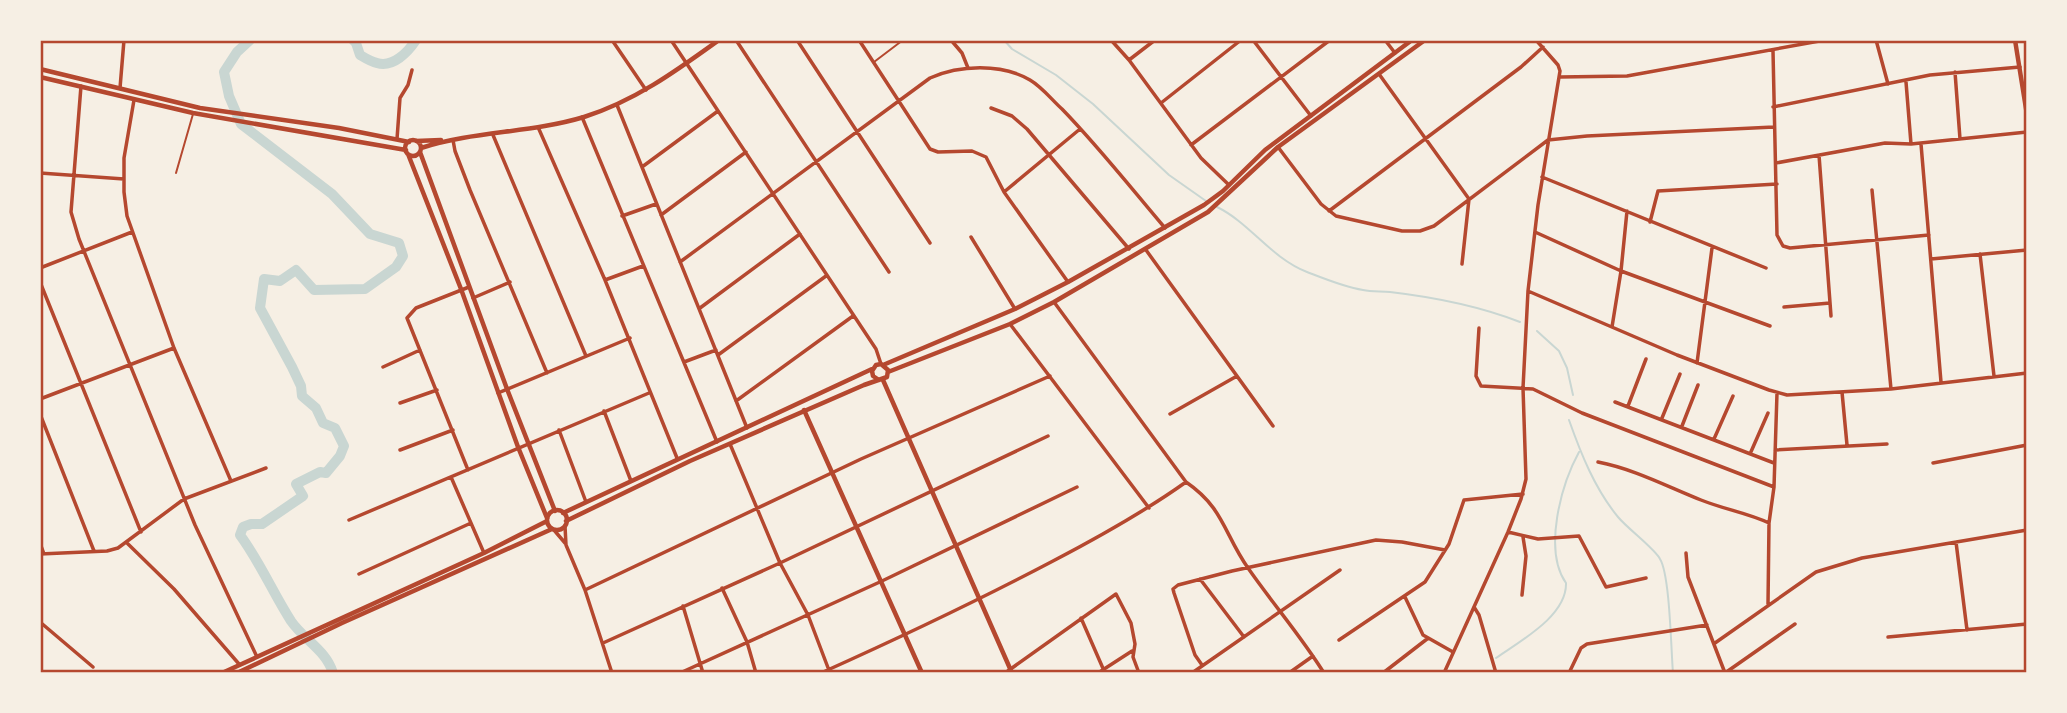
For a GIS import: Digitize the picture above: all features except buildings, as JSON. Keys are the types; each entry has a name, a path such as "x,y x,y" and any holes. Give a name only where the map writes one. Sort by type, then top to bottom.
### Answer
{"main road":[{"path":"260,121 339,128 413,141 493,135 582,117 617,105 687,64 719,40"},
{"path":"555,511 563,513 873,369 1015,309 1129,249 1225,194 1230,185 1265,150 1412,40"},
{"path":"222,673 553,529 654,477 804,410 881,380 888,372 1010,324 1054,302 1208,212 1278,147 1424,40"},
{"path":"2015,40 2027,116"},
{"path":"40,69 230,116 416,155 420,150 446,140"},
{"path":"40,77 193,113 230,116"},
{"path":"407,152 413,141"},
{"path":"413,141 420,150 468,287 555,511"},
{"path":"407,152 461,289 518,447 553,529"},
{"path":"882,365 888,372"},
{"path":"873,369 873,376 881,380 909,438 1012,671"},
{"path":"804,410 922,673"},
{"path":"341,621 484,553 547,519 555,511"},
{"path":"563,513 565,523"},
{"path":"237,673 301,639"}],"street":[{"path":"120,88 124,40"},
{"path":"612,40 646,90"},
{"path":"671,40 876,349 882,365"},
{"path":"736,40 889,272"},
{"path":"797,40 930,243"},
{"path":"859,40 930,149 938,152 972,151 981,153 988,160 1004,192 1068,282"},
{"path":"951,40 968,68"},
{"path":"1111,40 1129,60 1191,145 1230,185"},
{"path":"1129,60 1155,40"},
{"path":"1161,103 1241,40"},
{"path":"1253,40 1311,116"},
{"path":"1191,145 1330,40"},
{"path":"1385,40 1395,53"},
{"path":"1444,673 1508,532 1523,494 1527,467 1522,387 1528,291 1542,177 1560,77 1558,65 1536,40"},
{"path":"1560,77 1627,76 1825,40"},
{"path":"1876,40 1888,84"},
{"path":"1329,211 1521,67 1543,47"},
{"path":"1773,51 1777,235 1783,246 1790,248 1929,235"},
{"path":"1773,107 1955,72 2020,67"},
{"path":"680,262 930,78 943,72 968,68 1006,72 1031,80 1081,128 1165,228"},
{"path":"397,139 400,98 408,85 412,70"},
{"path":"1955,72 1960,139"},
{"path":"1379,74 1427,137 1469,199 1462,264"},
{"path":"1906,82 1911,144"},
{"path":"81,86 71,212 84,252 184,499 257,657"},
{"path":"134,100 124,158 127,216 174,348 230,481"},
{"path":"617,105 747,428"},
{"path":"991,108 1018,121 1129,249"},
{"path":"642,167 718,111"},
{"path":"582,117 717,442"},
{"path":"538,127 606,280 677,458"},
{"path":"1278,147 1311,192 1329,211 1363,223 1415,232 1434,226 1548,140 1774,127"},
{"path":"1004,192 1081,128"},
{"path":"1776,163 1885,143 1911,144 2027,132"},
{"path":"493,135 586,356"},
{"path":"453,139 454,151 547,373"},
{"path":"1921,143 1941,382"},
{"path":"661,215 746,152"},
{"path":"1819,155 1831,317"},
{"path":"40,173 124,179"},
{"path":"1542,177 1766,268"},
{"path":"1650,222 1658,191 1777,184"},
{"path":"1872,190 1891,389"},
{"path":"622,216 656,204"},
{"path":"1612,327 1622,271 1627,211"},
{"path":"40,268 132,232"},
{"path":"1535,232 1622,271 1770,326"},
{"path":"700,308 800,234"},
{"path":"971,237 1015,309"},
{"path":"1697,363 1712,247"},
{"path":"1146,250 1273,426"},
{"path":"1931,259 2027,250"},
{"path":"1980,254 1994,376"},
{"path":"606,280 643,265"},
{"path":"684,362 717,352 826,276"},
{"path":"40,282 141,532"},
{"path":"473,298 510,282"},
{"path":"468,287 416,308 407,318 468,470"},
{"path":"1528,291 1697,363 1777,393 1796,395 1891,389 2027,373"},
{"path":"1054,302 1186,482 1206,498 1219,514 1247,568 1281,609 1325,673"},
{"path":"1784,307 1830,303"},
{"path":"736,401 853,316"},
{"path":"1010,324 1149,508"},
{"path":"1479,328 1476,371 1478,384 1484,387 1522,387 1544,393 1582,413 1774,487"},
{"path":"498,393 630,338"},
{"path":"40,399 174,348"},
{"path":"383,367 421,350"},
{"path":"1628,406 1646,359"},
{"path":"1662,418 1680,374"},
{"path":"585,590 831,473 1050,376"},
{"path":"1170,414 1237,376"},
{"path":"1682,426 1698,386"},
{"path":"400,403 438,390"},
{"path":"1842,392 1847,445"},
{"path":"349,520 649,393"},
{"path":"1768,605 1769,523 1774,487 1777,393"},
{"path":"1714,439 1732,396"},
{"path":"1615,402 1774,463"},
{"path":"604,411 631,481"},
{"path":"1750,454 1768,413"},
{"path":"40,414 94,551"},
{"path":"400,450 453,430"},
{"path":"559,430 586,502"},
{"path":"603,643 933,492 1048,436"},
{"path":"730,444 780,563 808,615 829,671"},
{"path":"1775,450 1887,444"},
{"path":"1933,463 2027,444"},
{"path":"1598,462 1636,472 1700,500 1769,523"},
{"path":"40,543 42,554 118,548 184,499 266,468"},
{"path":"451,477 484,553"},
{"path":"821,673 980,600 1149,508 1186,482"},
{"path":"680,673 882,581 1077,487"},
{"path":"1339,640 1425,582 1445,550 1464,500 1523,494"},
{"path":"359,574 471,523"},
{"path":"565,523 566,545"},
{"path":"553,529 566,545 585,590 612,673"},
{"path":"1714,643 1804,578 1827,568 1862,558 2027,530"},
{"path":"1508,532 1523,537 1546,539 1581,538 1604,586 1646,578"},
{"path":"1522,595 1526,556 1523,537"},
{"path":"1202,666 1184,625 1174,587 1377,540 1445,550"},
{"path":"1956,542 1967,630"},
{"path":"127,543 174,589 239,664"},
{"path":"1686,553 1688,577 1725,673 1795,624"},
{"path":"1192,673 1340,570"},
{"path":"1200,579 1244,637"},
{"path":"722,588 747,642 756,673"},
{"path":"1005,673 1012,671 1081,618 1116,594 1131,623 1135,644 1132,651 1102,672 1081,618"},
{"path":"1405,597 1419,630 1427,639 1453,652"},
{"path":"683,606 703,673"},
{"path":"1474,607 1479,615 1496,673"},
{"path":"40,622 93,667"},
{"path":"1888,637 2027,624"},
{"path":"1569,673 1581,648 1587,644 1707,625"},
{"path":"40,631 45,626"},
{"path":"1383,673 1427,639"},
{"path":"1132,651 1139,673"},
{"path":"1289,673 1314,656"}],"lane":[{"path":"873,63 903,40"},
{"path":"176,173 193,113"}],"waterway":[{"path":"250,40 237,52 224,72 229,96 241,124 332,194 370,234 399,243 403,256 396,267 365,289 314,290 296,270 280,281 264,279 260,308 292,367 301,386 302,396 316,408 323,423 335,428 344,446 340,456 326,473 320,472 296,484 303,496 262,524 243,527 240,535 291,621 320,651 333,673"},
{"path":"353,40 360,55 383,64 400,58 416,40"},
{"path":"1004,40 1012,49 1056,75 1093,104 1169,175 1206,201"},
{"path":"1217,207 1240,222 1282,258 1307,272 1363,290 1456,303 1520,322"},
{"path":"1537,331 1559,351 1567,368 1573,395"},
{"path":"1569,420 1602,495 1618,517 1660,559 1668,596 1673,673"},
{"path":"1496,658 1551,617 1564,595 1566,583 1559,569 1555,536 1561,499 1579,452"}]}
